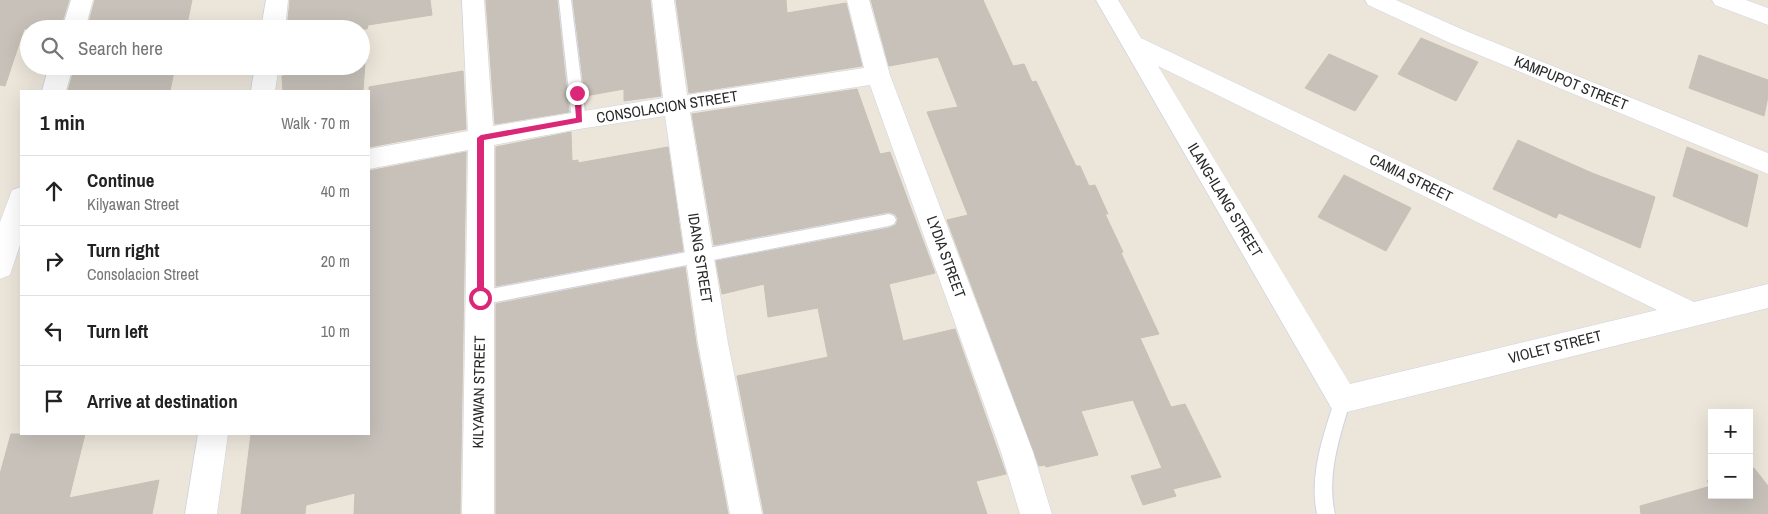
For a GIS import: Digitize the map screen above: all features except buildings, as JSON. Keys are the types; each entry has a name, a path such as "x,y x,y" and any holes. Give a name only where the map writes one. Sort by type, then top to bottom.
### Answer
{"street":[{"path":"76,20 82,0"},
{"path":"274,20 277,0"},
{"name":"KILYAWAN STREET","path":"473,0 481,138 478,514"},
{"name":"IDANG STREET","path":"663,0 676,105 713,343 746,514"},
{"name":"LYDIA STREET","path":"858,0 878,75 1017,452 1036,514"},
{"name":"ILANG-ILANG STREET","path":"1107,0 1343,399"},
{"name":"KAMPUPOT STREET","path":"1376,0 1458,37 1768,164"},
{"path":"1723,0 1768,17"},
{"name":"CAMIA STREET","path":"1131,43 1690,313"},
{"path":"54,90 58,75"},
{"path":"263,90 266,75"},
{"name":"CONSOLACION STREET","path":"370,159 579,120 878,75"},
{"path":"0,266 20,200"},
{"name":"VIOLET STREET","path":"1343,399 1690,313 1768,296"},
{"path":"201,514 213,435"}],"lane":[{"path":"565,0 579,120"},
{"path":"480,298 889,220"},
{"path":"1326,514 1324,506 1324,464 1343,399"}],"route":[{"path":"480,298 481,138 579,120 577,93"}]}
